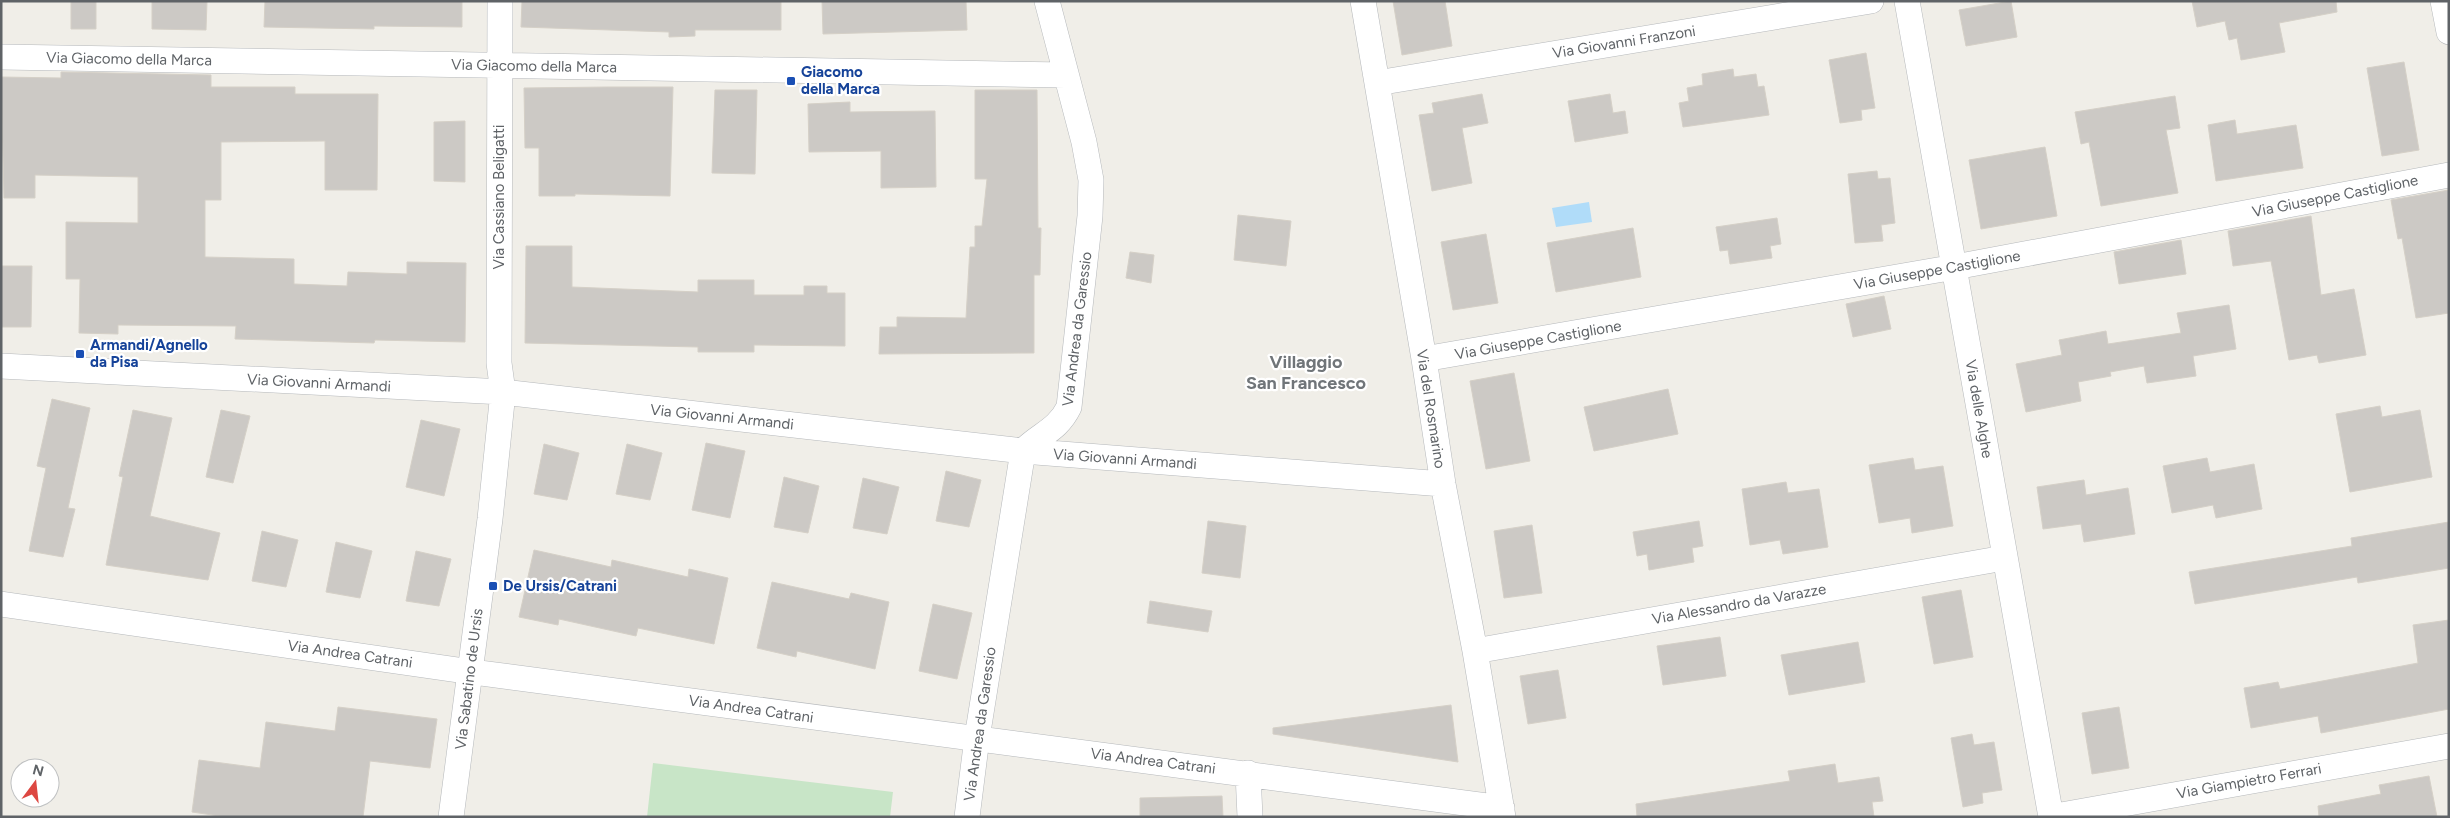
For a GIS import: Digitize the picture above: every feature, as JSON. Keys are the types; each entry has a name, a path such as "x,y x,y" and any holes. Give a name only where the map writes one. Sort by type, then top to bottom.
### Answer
{"street":[{"name":"Via Cassiano Beligatti","path":"500,1 498,65 499,363 503,392"},
{"name":"Via Andrea da Garessio","path":"967,817 977,738 1022,451 1036,438 1055,428 1063,419 1069,407 1090,216 1091,180 1084,142 1046,1"},
{"name":"Via del Rosmarino","path":"1363,1 1424,360 1442,484 1475,651 1502,812"},
{"name":"Via Giovanni Franzoni","path":"1376,83 1871,1"},
{"name":"Via delle Alghe","path":"1907,1 2051,817"},
{"path":"2443,1 2449,32"},
{"name":"Via Giacomo della Marca","path":"1,57 1066,75"},
{"name":"Via Giuseppe Castiglione","path":"1424,360 1955,267 2449,175"},
{"name":"Via Giovanni Armandi","path":"1,366 503,392 1022,451 1442,484"},
{"name":"Via Sabatino de Ursis","path":"451,817 471,672 503,392"},
{"name":"Via Alessandro da Varazze","path":"1475,651 2004,558"},
{"name":"Via Andrea Catrani","path":"1,604 471,672 1248,773 1502,812"},
{"name":"Via Giampietro Ferrari","path":"2051,817 2449,746"},
{"path":"1248,773 1250,817"}],"green space":[{"path":"653,763 893,792 890,817 647,817"}],"water":[{"path":"1589,202 1592,222 1556,227 1552,208"}],"building":[{"path":"71,1 96,1 96,29 71,29"},
{"path":"152,1 207,1 206,30 152,29"},
{"path":"265,1 462,1 462,27 374,26 374,29 264,27"},
{"path":"522,1 781,1 781,30 695,30 695,36 669,37 669,32 521,27"},
{"path":"822,1 966,1 967,30 823,34"},
{"path":"1393,1 1445,1 1452,46 1402,55"},
{"path":"2011,1 2017,37 1966,46 1959,10"},
{"path":"2192,1 2336,1 2337,12 2279,23 2285,52 2241,60 2237,38 2229,40 2225,21 2197,27"},
{"path":"1866,53 1875,108 1861,110 1862,120 1840,123 1829,60"},
{"path":"2404,62 2419,150 2382,156 2367,68"},
{"path":"1733,69 1734,77 1756,74 1758,87 1764,86 1769,115 1683,127 1679,103 1689,101 1687,88 1703,85 1702,74"},
{"path":"61,72 211,75 211,87 295,87 295,94 378,94 377,190 325,190 325,141 221,142 221,200 205,200 205,257 294,259 294,284 347,286 348,272 407,274 407,262 466,263 465,342 375,340 374,343 235,339 236,326 118,325 118,334 79,333 80,279 66,279 66,222 138,223 138,177 35,175 35,198 4,198 1,77 61,78"},
{"path":"673,87 670,196 575,194 575,196 539,196 539,148 525,148 524,88"},
{"path":"715,90 757,90 755,174 712,173"},
{"path":"975,90 1037,90 1038,228 1041,228 1040,275 1034,275 1034,353 879,354 880,327 897,327 897,317 966,318 970,247 975,247 975,226 982,226 987,179 975,179"},
{"path":"1482,94 1488,123 1462,128 1472,183 1432,191 1419,115 1434,113 1432,103"},
{"path":"1610,94 1613,113 1625,111 1628,133 1575,142 1568,101"},
{"path":"2175,96 2180,128 2166,130 2178,193 2101,206 2089,142 2081,144 2075,112"},
{"path":"850,102 850,112 935,111 936,187 881,188 881,151 809,152 808,104"},
{"path":"2235,120 2237,134 2296,125 2303,168 2216,181 2208,125"},
{"path":"465,121 465,182 434,181 434,122"},
{"path":"2045,147 2057,216 1981,229 1969,160"},
{"path":"1877,171 1878,179 1890,178 1895,223 1881,225 1883,241 1855,243 1848,174"},
{"path":"2449,190 2449,313 2416,318 2402,238 2398,239 2391,200"},
{"path":"1238,215 1291,221 1286,266 1234,260"},
{"path":"2311,216 2321,295 2354,289 2366,355 2319,363 2317,355 2289,360 2271,261 2233,266 2228,231"},
{"path":"1777,218 1781,244 1770,246 1772,258 1730,264 1728,250 1720,251 1716,227"},
{"path":"1633,228 1641,277 1556,292 1547,243"},
{"path":"1486,234 1498,303 1453,310 1441,242"},
{"path":"2181,240 2186,274 2119,284 2114,252"},
{"path":"526,246 572,246 572,287 698,292 698,280 754,280 754,295 804,295 804,286 827,286 827,293 845,293 845,346 754,345 754,352 698,352 698,347 525,343"},
{"path":"1130,252 1154,255 1151,283 1126,278"},
{"path":"1,266 32,266 31,327 1,327"},
{"path":"1884,296 1891,329 1853,337 1846,304"},
{"path":"2229,305 2236,349 2193,356 2196,376 2147,383 2144,366 2110,372 2111,376 2078,382 2081,401 2026,412 2016,364 2062,355 2059,340 2106,331 2108,344 2181,333 2177,313"},
{"path":"1514,373 1530,461 1486,469 1470,381"},
{"path":"1668,389 1678,434 1594,451 1584,407"},
{"path":"52,399 90,408 68,508 75,509 63,557 29,551 46,468 37,466"},
{"path":"2380,406 2382,417 2420,410 2432,477 2350,492 2336,414"},
{"path":"133,410 172,418 150,516 220,533 208,580 106,565 123,477 119,476"},
{"path":"221,410 250,416 233,483 206,477"},
{"path":"421,420 460,429 444,496 406,487"},
{"path":"706,443 745,451 730,518 692,510"},
{"path":"544,444 579,453 567,500 534,494"},
{"path":"627,444 662,453 650,500 616,494"},
{"path":"1913,458 1915,470 1943,466 1953,526 1912,533 1910,518 1879,523 1869,465"},
{"path":"2207,458 2210,472 2254,464 2262,509 2216,518 2213,505 2172,513 2163,466"},
{"path":"946,471 981,480 969,527 936,521"},
{"path":"784,477 819,486 808,533 774,527"},
{"path":"863,478 899,487 887,534 853,528"},
{"path":"2084,480 2086,495 2128,488 2135,534 2084,542 2081,524 2043,529 2037,487"},
{"path":"1786,482 1788,493 1819,489 1828,547 1783,554 1780,540 1750,545 1742,489"},
{"path":"1208,521 1246,526 1240,578 1202,573"},
{"path":"1699,521 1703,546 1692,548 1694,562 1649,570 1647,554 1637,556 1633,532"},
{"path":"2449,522 2449,568 2358,583 2357,577 2195,604 2189,572 2352,546 2351,538"},
{"path":"1532,525 1542,593 1504,598 1494,531"},
{"path":"262,531 298,540 286,587 252,581"},
{"path":"336,542 372,551 360,598 326,592"},
{"path":"534,550 611,567 612,560 688,577 689,569 728,578 714,644 638,628 636,636 559,619 558,625 519,617"},
{"path":"416,551 451,559 439,606 406,601"},
{"path":"772,582 849,599 851,593 889,602 875,669 797,651 796,657 757,648"},
{"path":"1961,590 1973,657 1934,664 1922,597"},
{"path":"1150,601 1212,611 1208,632 1147,623"},
{"path":"933,604 972,613 957,679 919,671"},
{"path":"2449,620 2449,709 2321,733 2318,716 2251,728 2244,688 2278,682 2280,689 2418,663 2413,625"},
{"path":"1720,637 1726,676 1663,685 1657,646"},
{"path":"1858,642 1865,682 1789,695 1781,655"},
{"path":"1558,670 1566,718 1528,724 1520,676"},
{"path":"1451,705 1458,762 1273,734 1273,728"},
{"path":"338,707 437,719 430,768 370,761 363,817 226,817 192,812 199,760 260,768 266,722 335,731"},
{"path":"2119,707 2129,768 2092,774 2082,713"},
{"path":"1972,734 1974,745 1994,742 2002,790 1982,793 1983,803 1963,807 1951,738"},
{"path":"1835,764 1838,783 1879,777 1883,801 1872,802 1874,817 1637,817 1636,804 1790,781 1788,771"},
{"path":"2429,776 2437,817 2319,817 2318,806 2381,794 2379,785"},
{"path":"1222,796 1223,817 1140,817 1140,798"}],"place":[{"name":"Giacomo della Marca","path":"791,81"},
{"name":"Armandi/Agnello da Pisa","path":"80,354"},
{"name":"De Ursis/Catrani","path":"493,586"}],"district":[{"name":"Villaggio San Francesco","path":"1306,372"}]}
